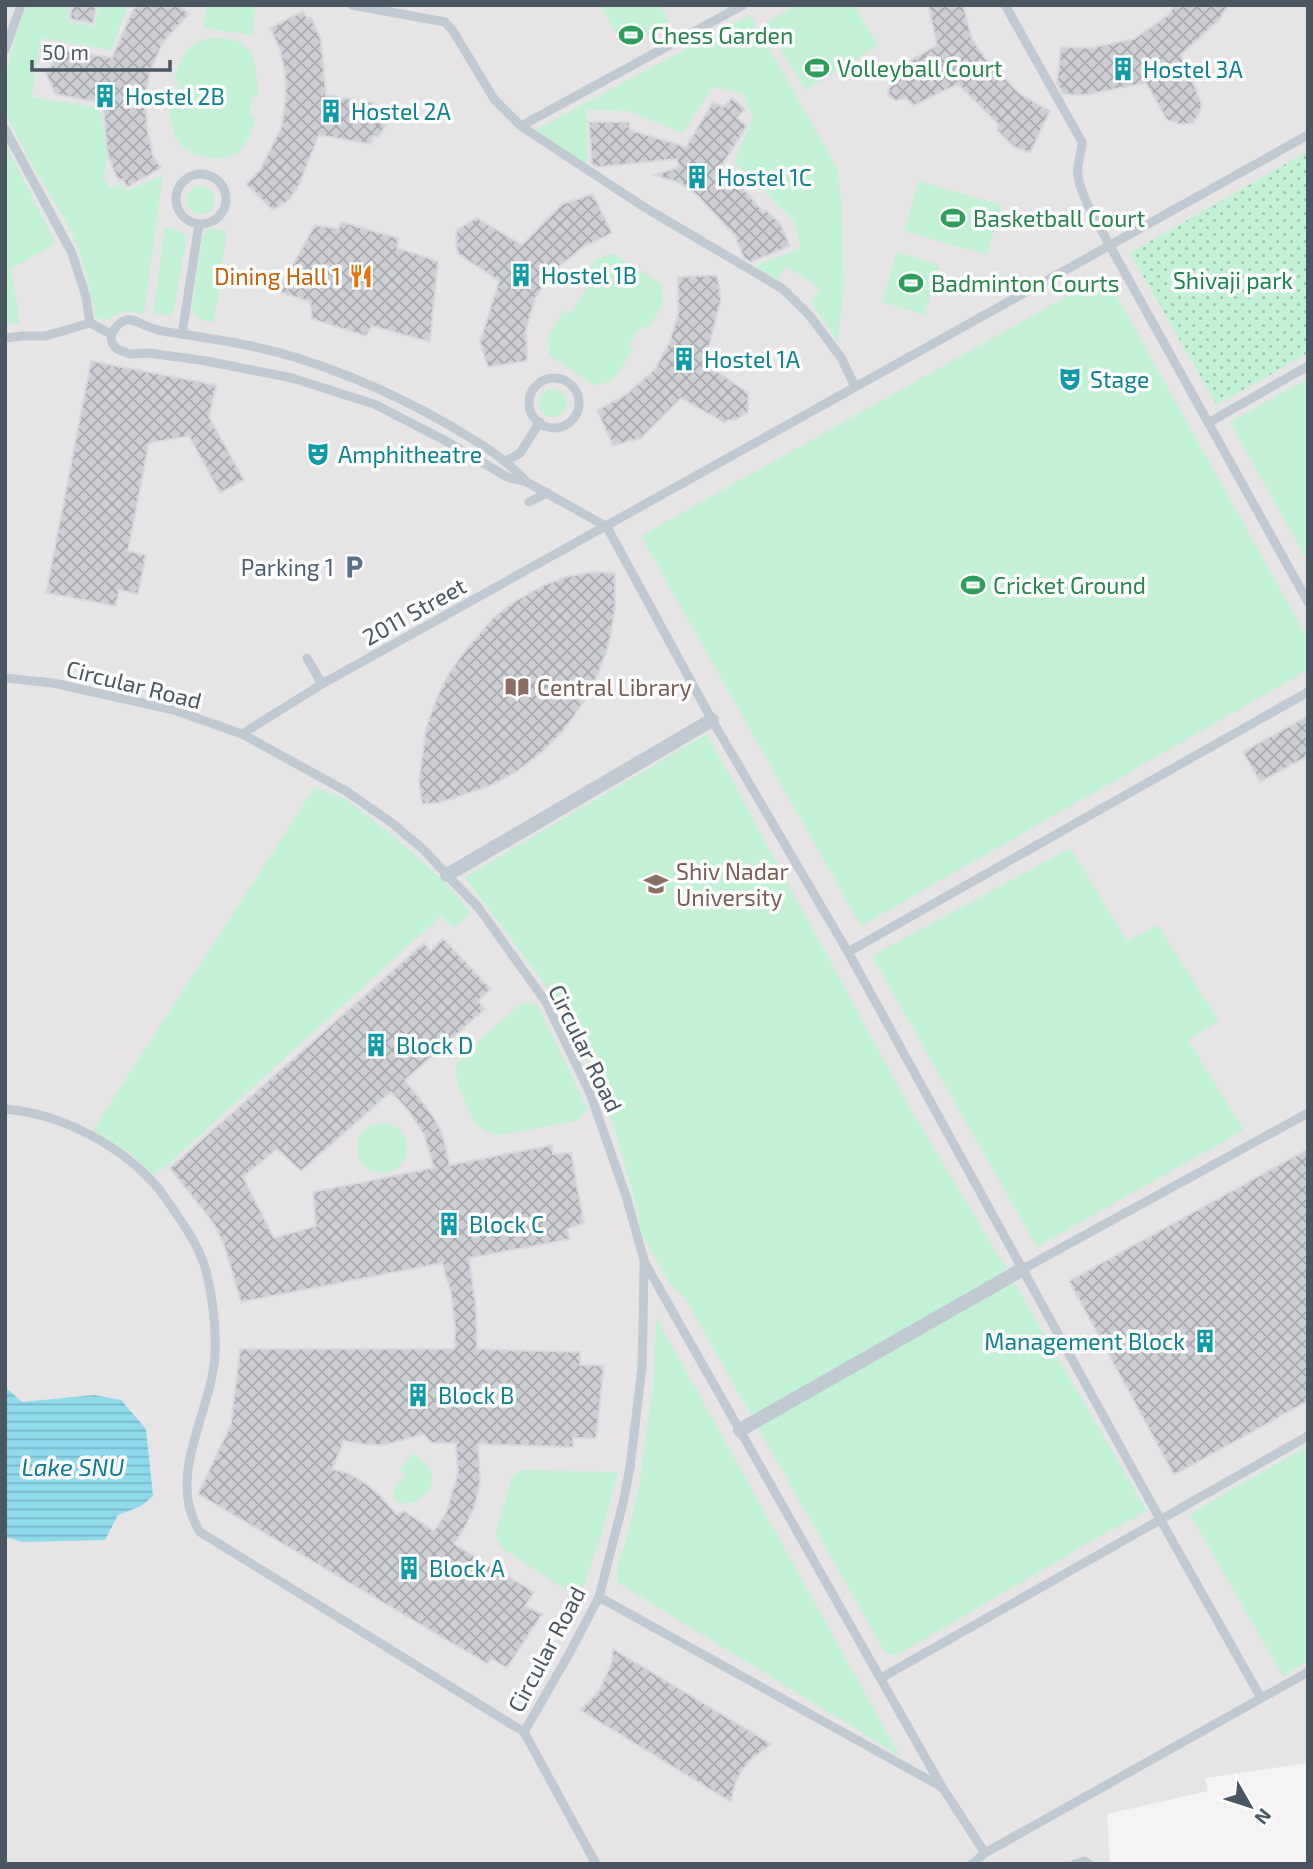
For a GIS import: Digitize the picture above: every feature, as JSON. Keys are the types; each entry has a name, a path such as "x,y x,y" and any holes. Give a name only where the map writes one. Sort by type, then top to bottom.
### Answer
{"street":[{"path":"447,875 712,720"},
{"path":"740,1430 1023,1269"}],"lane":[{"path":"5,50 21,5"},
{"path":"352,5 445,22 494,99 521,126 645,207 783,289 810,316 834,348 855,387"},
{"path":"521,126 743,5"},
{"path":"1005,5 1082,142 1077,175 1081,190 1308,602"},
{"path":"5,130 72,253 86,297 90,323"},
{"name":"2011 Street","path":"242,734 322,684 1308,135"},
{"path":"201,174 222,184 226,200 224,208 214,220 199,224 184,217 179,210 177,194 185,180 201,174"},
{"path":"182,334 199,224"},
{"path":"527,482 487,447 438,419 368,385 296,358 251,346 153,329 131,319 117,324 111,334 112,343 117,349 130,354 149,353 206,361 292,378 374,404 446,441 507,477 527,482 607,527 712,720 848,953 1261,1698"},
{"path":"5,338 22,335 45,336 90,323 111,334"},
{"path":"1208,423 1308,366"},
{"path":"550,378 566,381 572,386 579,401 574,417 561,427 545,426 540,422 532,416 529,408 531,392 536,385 550,378"},
{"path":"506,461 520,453 540,422"},
{"path":"529,502 547,493"},
{"path":"307,658 322,684"},
{"name":"Circular Road","path":"5,678 53,682 174,710 242,734 346,791 392,823 425,851 478,907 546,1002 590,1093 626,1196 643,1260 642,1367 630,1468 599,1597 524,1732"},
{"path":"848,953 1308,692"},
{"path":"5,1109 54,1118 109,1147 158,1188 190,1234 206,1270 215,1333 211,1384 194,1439 188,1473 188,1503 192,1519 200,1532 524,1732 596,1864"},
{"path":"1023,1269 1308,1112"},
{"path":"643,1260 942,1787 985,1853"},
{"path":"881,1678 1308,1436"},
{"path":"599,1597 942,1787"},
{"path":"972,1864 985,1853 1308,1672"},
{"path":"1075,1864 1084,1861 1089,1864"}],"shaded area":[{"name":"Shiv Nadar University","path":"5,5 1308,5 1308,1763 1205,1778 1208,1791 1107,1814 1110,1864 5,1864"}],"green space":[{"path":"27,5 69,5 68,22 95,26 99,5 128,5 111,50 41,38 32,97 101,108 107,160 103,177 110,189 122,183 127,191 163,175 144,314 125,312 116,314 109,320 96,318 84,266 73,236 9,119 5,103 6,78 11,53"},
{"path":"207,5 256,5 252,35 203,28"},
{"name":"Chess Garden","path":"601,5 660,5 669,22 623,47"},
{"name":"Volleyball Court","path":"796,5 854,5 878,46 805,90 766,23"},
{"path":"750,15 838,169 844,283 838,342 811,302 820,288 786,266 778,280 755,266 801,248 794,221 734,162 753,118 742,93 713,87 683,133 628,111 587,110 587,165 535,130"},
{"path":"212,38 234,40 247,47 256,67 258,96 253,95 250,117 256,118 248,139 237,155 217,159 198,156 184,148 174,136 169,106 174,106 180,83 174,80 186,52 196,43"},
{"path":"5,143 56,244 11,268 20,323 5,324"},
{"name":"Shivaji park","path":"1308,151 1308,353 1217,405 1130,253"},
{"name":"Basketball Court","path":"919,181 1002,205 987,255 904,231"},
{"path":"201,186 211,190 215,200 211,210 201,214 191,210 187,200 191,190"},
{"path":"165,228 176,229 184,234 186,241 174,311 168,316 153,314"},
{"path":"209,229 227,231 214,322 201,319 192,309 202,243"},
{"name":"Badminton Courts","path":"897,252 939,265 925,315 882,302"},
{"path":"612,253 662,284 663,305 647,329 641,326 629,344 634,349 613,380 596,386 549,355 548,337 564,310 571,313 586,289 580,285 595,260"},
{"path":"1105,275 1308,639 1308,670 861,926 641,536"},
{"path":"1308,379 1308,562 1230,422"},
{"path":"553,389 563,393 567,403 563,413 553,417 543,413 539,403 543,393"},
{"path":"707,734 911,1110 1147,1511 899,1654 889,1654 882,1647 685,1298 670,1284 641,1232 615,1129 587,1060 556,999 465,877"},
{"path":"315,787 345,799 391,834 446,883 471,913 454,928 441,916 155,1176 130,1153 93,1130"},
{"path":"1071,848 1127,941 1158,925 1219,1021 1188,1040 1244,1130 1037,1247 872,956"},
{"path":"530,1002 538,1006 587,1108 577,1121 499,1135 487,1132 474,1122 457,1083 456,1066 467,1051 520,1005"},
{"path":"382,1123 400,1130 407,1148 400,1166 382,1173 364,1166 357,1148 364,1130"},
{"path":"656,1317 900,1756 617,1582 617,1567 630,1527 640,1481 654,1377"},
{"path":"1308,1446 1308,1661 1283,1676 1190,1514"},
{"path":"414,1453 429,1468 432,1475 431,1486 420,1499 404,1503 393,1499 397,1482 403,1480 405,1474 399,1470"},
{"path":"522,1470 618,1472 603,1531 579,1598 502,1548 495,1537 512,1476"}],"water":[{"name":"Lake SNU","path":"5,1387 22,1402 94,1395 121,1400 146,1429 153,1496 141,1506 118,1515 105,1540 23,1542 5,1537"}],"building":[{"path":"72,5 96,5 93,23 70,19"},
{"name":"Hostel 2B","path":"138,5 179,5 189,14 163,42 150,71 145,97 147,128 153,155 161,168 127,187 123,179 119,181 112,167 107,149 103,103 54,94 45,72 62,50 112,58 133,10"},
{"path":"928,5 963,5 972,39 986,59 1020,94 1050,111 1030,153 1014,147 997,130 999,125 958,84 913,106 906,98 896,101 888,95 889,87 894,82 893,71 937,45"},
{"name":"Hostel 3A","path":"1175,5 1228,5 1220,19 1181,55 1202,104 1192,124 1167,120 1146,83 1084,95 1063,94 1057,83 1061,47 1090,48 1134,39 1168,15"},
{"name":"Hostel 2A","path":"303,11 308,19 311,17 321,40 326,95 374,103 388,123 378,137 373,136 371,144 319,135 298,187 289,200 273,210 246,184 260,170 282,126 286,94 285,74 280,49 270,28"},
{"name":"Hostel 1C","path":"732,98 745,109 737,118 747,126 722,165 764,212 766,210 780,223 790,246 751,262 744,258 735,236 698,196 680,183 654,175 679,167 677,159 597,167 592,164 589,122 629,122 630,130 686,147 713,102 723,107"},
{"name":"Hostel 1B","path":"593,194 612,233 583,247 556,269 535,298 526,330 527,361 488,367 480,342 499,281 457,253 456,230 477,218 522,245 562,204"},
{"name":"Dining Hall 1","path":"342,222 398,238 397,248 438,261 430,342 372,326 366,336 312,319 310,302 278,291 315,225 338,229"},
{"name":"Hostel 1A","path":"717,275 721,299 705,363 748,393 748,412 725,423 681,398 641,438 613,446 597,410 626,395 656,368 669,343 678,315 678,277"},
{"path":"91,361 216,385 209,417 244,480 220,493 189,436 149,443 128,551 146,555 138,594 119,590 116,606 46,593"},
{"name":"Central Library","path":"594,572 615,573 615,609 609,643 598,674 583,703 563,731 516,772 489,786 438,803 422,804 419,781 426,728 449,673 468,647 493,618 514,602 544,585 569,576"},
{"path":"1308,716 1308,756 1260,782 1243,752"},
{"path":"443,938 491,989 478,1001 485,1009 405,1080 441,1130 450,1165 552,1145 553,1154 571,1153 584,1223 567,1229 570,1239 469,1258 476,1307 477,1349 580,1352 580,1365 604,1365 596,1438 573,1438 573,1447 478,1444 480,1481 475,1506 454,1544 534,1592 525,1606 542,1614 507,1668 492,1659 488,1664 198,1494 231,1424 240,1349 454,1349 455,1327 451,1292 442,1263 241,1302 224,1245 214,1224 170,1168 424,943 431,951","holes":["391,1092 409,1111 424,1135 434,1168 313,1192 316,1226 274,1238 243,1177 277,1149 301,1171","424,1434 431,1443 456,1443 458,1473 446,1513 434,1531 404,1511 396,1514 381,1496 366,1484 350,1474 332,1469 344,1441 385,1445"]},
{"name":"Management Block","path":"1308,1149 1308,1401 1174,1475 1069,1281"},
{"path":"613,1649 771,1744 742,1770 731,1802 580,1710 599,1691 612,1662"}],"place":[{"name":"Chess Garden","path":"631,35"},
{"name":"Volleyball Court","path":"817,68"},
{"name":"Hostel 3A","path":"1123,69"},
{"name":"Hostel 2B","path":"105,96"},
{"name":"Hostel 2A","path":"331,111"},
{"name":"Hostel 1C","path":"697,177"},
{"name":"Basketball Court","path":"953,218"},
{"name":"Hostel 1B","path":"521,275"},
{"name":"Dining Hall 1","path":"361,276"},
{"name":"Badminton Courts","path":"911,283"},
{"name":"Hostel 1A","path":"684,359"},
{"name":"Stage","path":"1070,379"},
{"name":"Amphitheatre","path":"318,454"},
{"name":"Parking 1","path":"354,567"},
{"name":"Cricket Ground","path":"973,585"},
{"name":"Central Library","path":"517,687"},
{"name":"Shiv Nadar University","path":"656,884"},
{"name":"Block D","path":"376,1045"},
{"name":"Block C","path":"449,1224"},
{"name":"Management Block","path":"1205,1341"},
{"name":"Block B","path":"418,1395"},
{"name":"Block A","path":"409,1568"}]}
